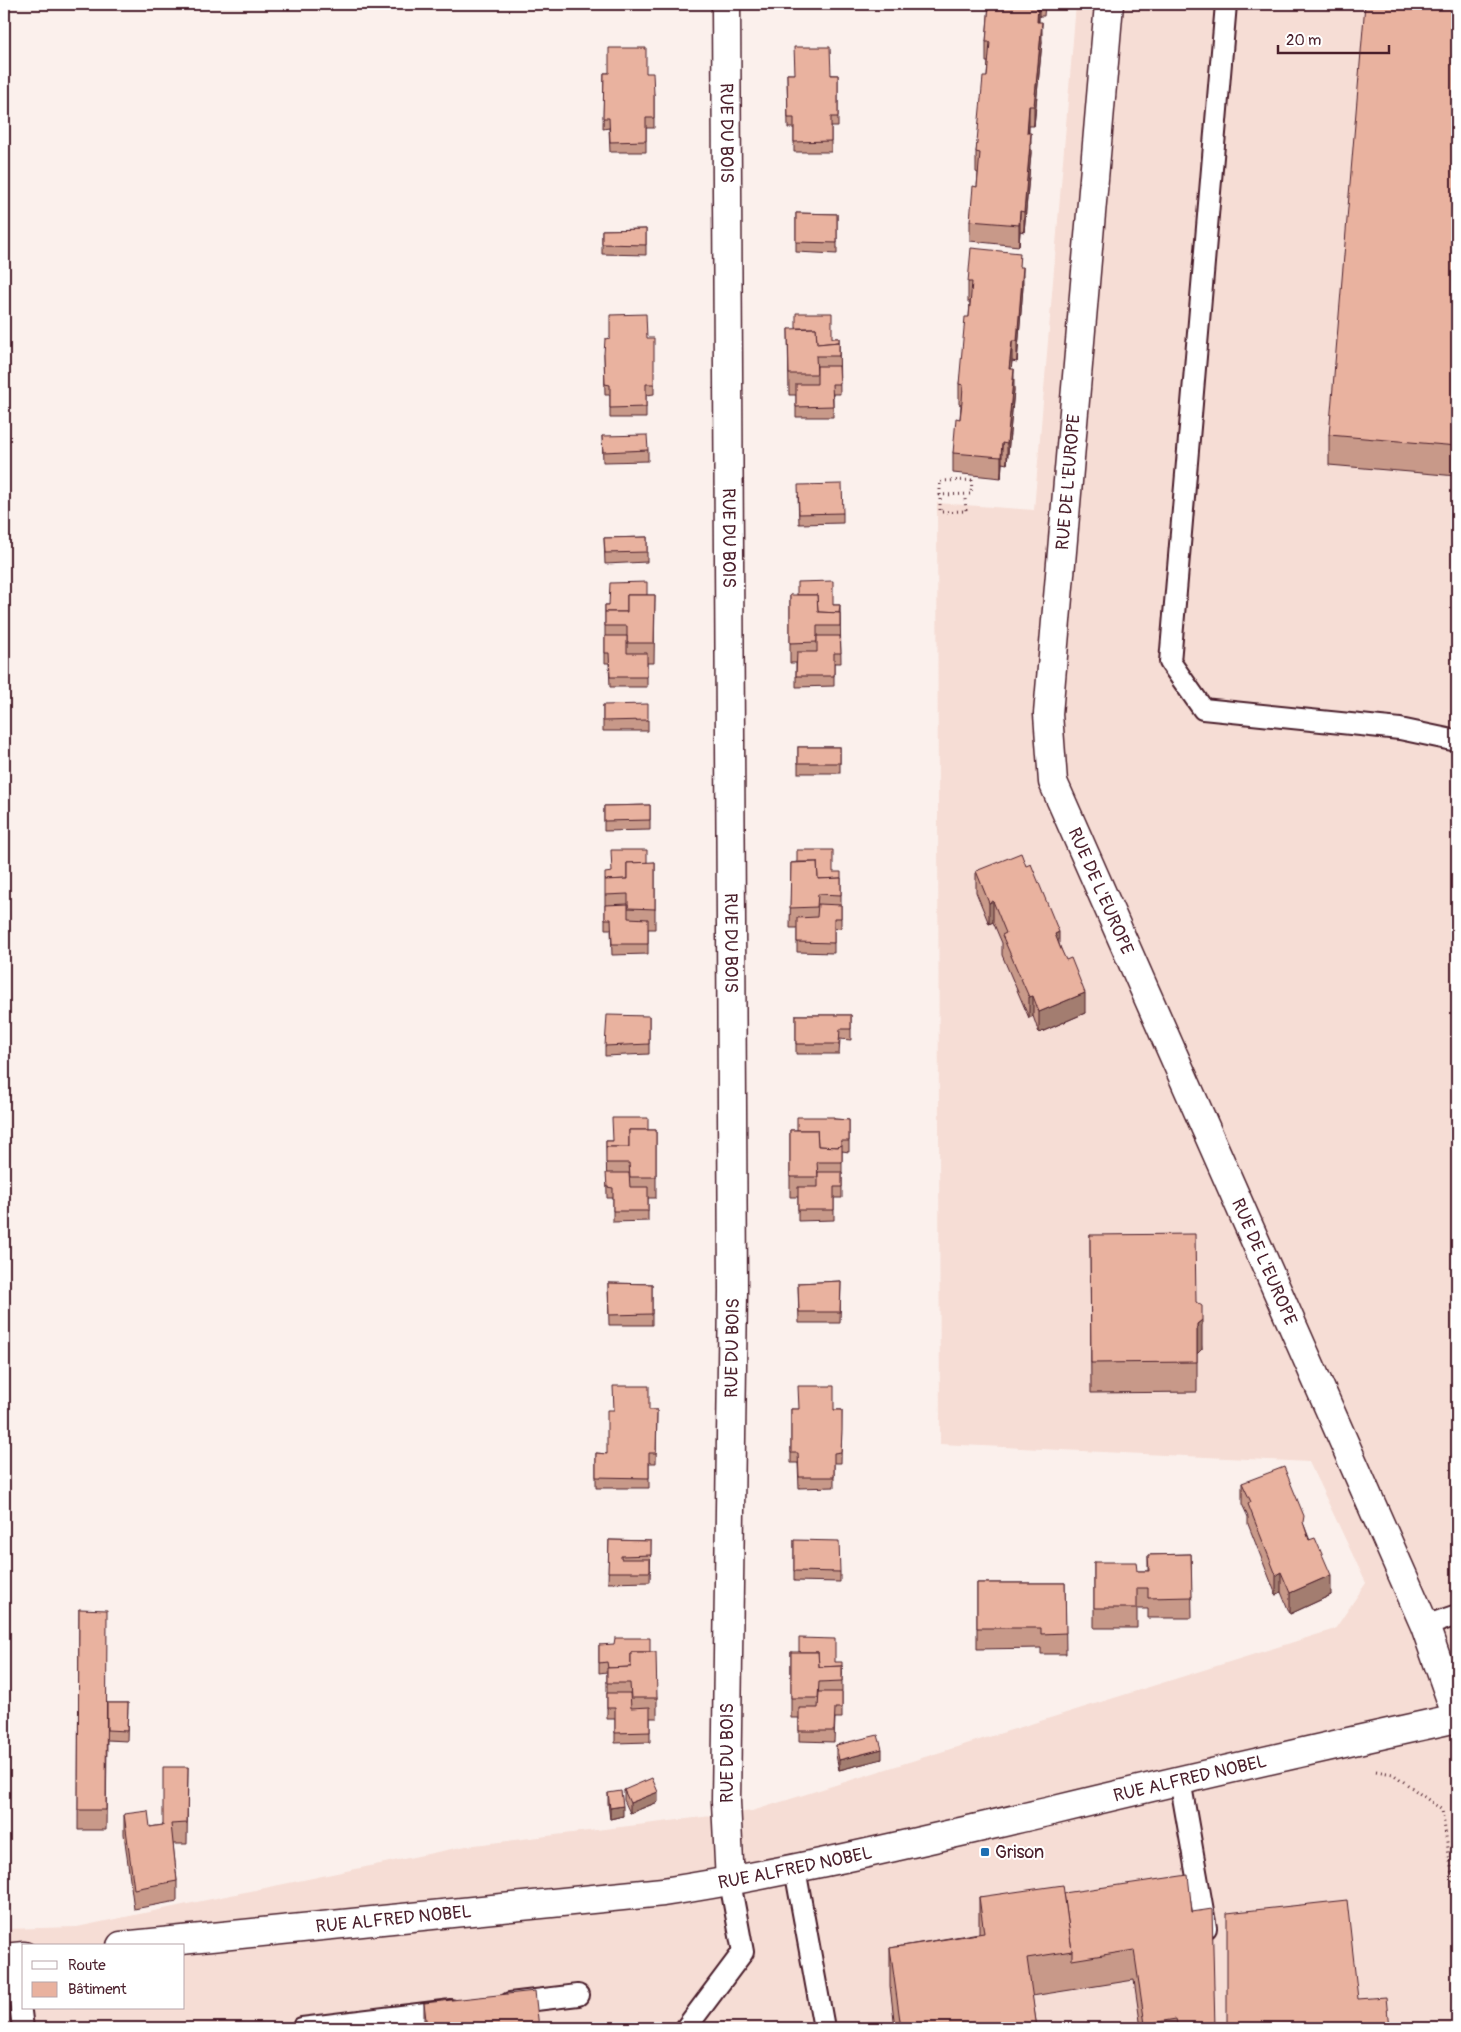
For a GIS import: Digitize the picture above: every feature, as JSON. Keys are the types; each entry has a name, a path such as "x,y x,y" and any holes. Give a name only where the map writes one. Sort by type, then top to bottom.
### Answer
{"street":[{"name":"RUE DU BOIS","path":"726,4 733,1292 726,1802 730,1882"},
{"name":"RUE DE L'EUROPE","path":"1108,4 1048,714 1053,782 1425,1626 1457,1718"},
{"name":"RUE ALFRED NOBEL","path":"141,1944 663,1892 730,1882 874,1852 1180,1780 1457,1718"}],"lane":[{"path":"1226,4 1170,662 1203,709 1400,729 1457,741"},
{"path":"1425,1626 1457,1615"},
{"path":"1180,1780 1206,1928"},
{"path":"795,1869 824,2028"},
{"path":"686,2028 743,1952 730,1882"},
{"path":"14,1957 23,2028"},
{"path":"489,2006 578,1995"},
{"path":"302,2028 469,2008"}],"path":[{"path":"940,497 972,494 972,480 940,481 940,497 940,512 966,511 965,499"},
{"path":"1367,1770 1393,1774 1442,1810 1457,1906"}],"shaded area":[{"path":"1076,4 1457,4 1457,2028 4,2028 4,1929 77,1927 466,1846 752,1811 1335,1629 1366,1583 1309,1462 940,1444 937,503 1034,510"}],"building":[{"path":"989,4 1038,4 1037,22 1042,22 1034,106 1029,106 1027,133 1031,133 1024,212 1020,211 1019,225 970,221 973,186 977,187 980,153 976,152 983,77 987,77 990,42 986,42"},
{"path":"1365,4 1457,4 1457,446 1329,435"},
{"path":"794,47 830,47 831,75 838,75 838,117 831,117 831,141 794,142 794,118 788,118 787,74 795,74"},
{"path":"609,48 646,48 646,73 653,73 654,118 646,118 646,141 610,142 609,118 603,118 604,73 609,73"},
{"path":"796,213 837,214 837,243 796,242"},
{"path":"646,229 646,245 602,244 602,230"},
{"path":"971,248 1020,253 1019,267 1023,267 1017,341 1012,341 1009,369 1014,369 1007,444 1002,443 1001,457 953,453 956,418 960,419 962,402 963,385 959,384 965,317 969,317 972,282 968,282"},
{"path":"796,313 832,313 832,338 839,338 839,342 817,344 816,328 796,328"},
{"path":"646,314 647,338 654,338 654,384 646,384 646,407 610,408 610,385 605,384 604,354 605,339 610,338 610,315"},
{"path":"816,328 817,344 839,342 839,356 816,356 817,374 789,374 788,329"},
{"path":"817,366 839,366 840,384 832,384 833,406 796,407 796,384 817,384"},
{"path":"647,435 648,450 603,452 602,436"},
{"path":"842,484 843,513 799,514 798,485"},
{"path":"647,537 647,552 605,553 604,538"},
{"path":"833,581 833,605 840,605 839,613 818,612 817,595 797,595 797,582"},
{"path":"647,582 647,595 627,595 627,612 605,612 605,605 609,605 610,583"},
{"path":"627,595 655,595 654,643 627,643 627,626 605,626 605,612 627,612"},
{"path":"790,595 817,595 818,612 840,613 840,626 817,626 817,642 790,643"},
{"path":"605,636 627,636 627,653 647,653 647,677 610,677 609,653 605,653"},
{"path":"817,636 840,636 841,653 834,653 834,676 796,676 797,652 817,652"},
{"path":"648,704 648,720 603,721 603,705"},
{"path":"798,747 840,747 840,763 798,763"},
{"path":"650,805 650,820 604,821 604,806"},
{"path":"611,850 647,850 647,863 627,863 627,879 605,880 605,873 612,872"},
{"path":"797,850 833,850 833,872 841,872 841,878 818,879 817,862 797,862"},
{"path":"1021,853 1026,866 1031,864 1059,932 1055,934 1060,947 1066,960 1071,958 1085,993 1039,1012 1033,996 1029,997 1002,935 1006,933 993,901 989,903 976,871"},
{"path":"655,862 655,909 628,908 628,894 605,895 605,880 627,879 627,863"},
{"path":"817,862 818,879 841,878 841,895 818,894 817,907 790,908 791,863"},
{"path":"628,904 628,918 648,919 648,944 612,944 611,919 605,919 605,905"},
{"path":"818,904 841,905 841,918 834,918 834,943 797,942 797,918 817,917"},
{"path":"607,1015 649,1016 649,1044 605,1046"},
{"path":"796,1015 851,1015 851,1029 840,1029 839,1044 796,1044"},
{"path":"797,1117 834,1117 834,1119 849,1120 849,1141 841,1141 841,1145 838,1147 818,1146 817,1130 797,1130"},
{"path":"612,1118 648,1118 648,1130 629,1130 629,1147 606,1147 606,1141 613,1141"},
{"path":"629,1130 656,1130 656,1177 630,1177 629,1163 606,1163 606,1147 629,1147"},
{"path":"790,1130 817,1130 818,1146 838,1147 842,1145 842,1162 817,1162 818,1177 790,1177"},
{"path":"818,1172 842,1172 842,1187 834,1187 834,1210 798,1210 798,1187 818,1187"},
{"path":"606,1173 629,1173 630,1187 648,1187 648,1211 613,1211 613,1188 607,1187"},
{"path":"1195,1234 1196,1302 1202,1306 1202,1320 1197,1324 1197,1362 1091,1363 1090,1235"},
{"path":"841,1281 840,1312 799,1312 798,1283"},
{"path":"608,1283 652,1284 652,1314 609,1315"},
{"path":"613,1386 649,1386 649,1410 657,1410 656,1453 649,1453 649,1478 596,1477 596,1453 607,1454 607,1410 614,1410"},
{"path":"798,1386 834,1386 834,1410 842,1410 842,1431 841,1452 834,1453 834,1477 799,1477 798,1453 791,1453 791,1409 799,1409"},
{"path":"1284,1467 1304,1516 1303,1522 1309,1540 1315,1538 1331,1575 1290,1593 1281,1572 1276,1575 1248,1504 1251,1502 1242,1483"},
{"path":"609,1540 651,1541 651,1555 621,1556 621,1559 650,1559 650,1572 608,1572"},
{"path":"794,1540 839,1541 840,1572 794,1571"},
{"path":"1191,1554 1192,1597 1148,1598 1148,1588 1137,1588 1137,1608 1094,1608 1094,1562 1136,1562 1137,1571 1149,1571 1148,1555"},
{"path":"977,1583 1065,1583 1066,1633 1041,1634 1041,1628 977,1628"},
{"path":"79,1609 107,1610 106,1810 78,1810"},
{"path":"615,1638 650,1638 650,1652 631,1652 631,1667 608,1668 607,1662 599,1663 599,1645 614,1644"},
{"path":"799,1638 835,1639 835,1662 842,1662 842,1666 819,1667 818,1652 799,1652"},
{"path":"631,1652 656,1652 657,1698 631,1698 630,1683 607,1683 607,1668 631,1667"},
{"path":"791,1652 818,1652 819,1667 842,1666 842,1681 819,1682 818,1698 791,1698"},
{"path":"819,1692 842,1692 842,1708 835,1708 834,1731 799,1731 799,1708 818,1708"},
{"path":"607,1693 630,1693 631,1708 650,1707 650,1732 615,1733 615,1708 607,1708"},
{"path":"107,1703 128,1703 127,1731 107,1730"},
{"path":"878,1735 882,1749 839,1760 836,1745"},
{"path":"163,1767 188,1767 187,1823 171,1824 177,1881 134,1889 124,1814 148,1811 150,1827 163,1825"},
{"path":"652,1778 658,1792 630,1803 624,1790"},
{"path":"621,1791 623,1806 610,1808 608,1793"},
{"path":"1188,1875 1192,1912 1212,1909 1215,2028 1178,2028 1176,2019 1145,2024 1134,1950 1072,1960 1064,1893"},
{"path":"1063,1885 1072,1951 1027,1958 1037,2028 901,2028 890,1948 984,1933 979,1897"},
{"path":"1347,1900 1358,1999 1386,1997 1389,2028 1227,2028 1227,1913"},
{"path":"535,1991 539,2028 427,2028 424,2003"},
{"path":"308,2024 308,2028 270,2028"}],"place":[{"name":"Grison","path":"985,1852"}]}
